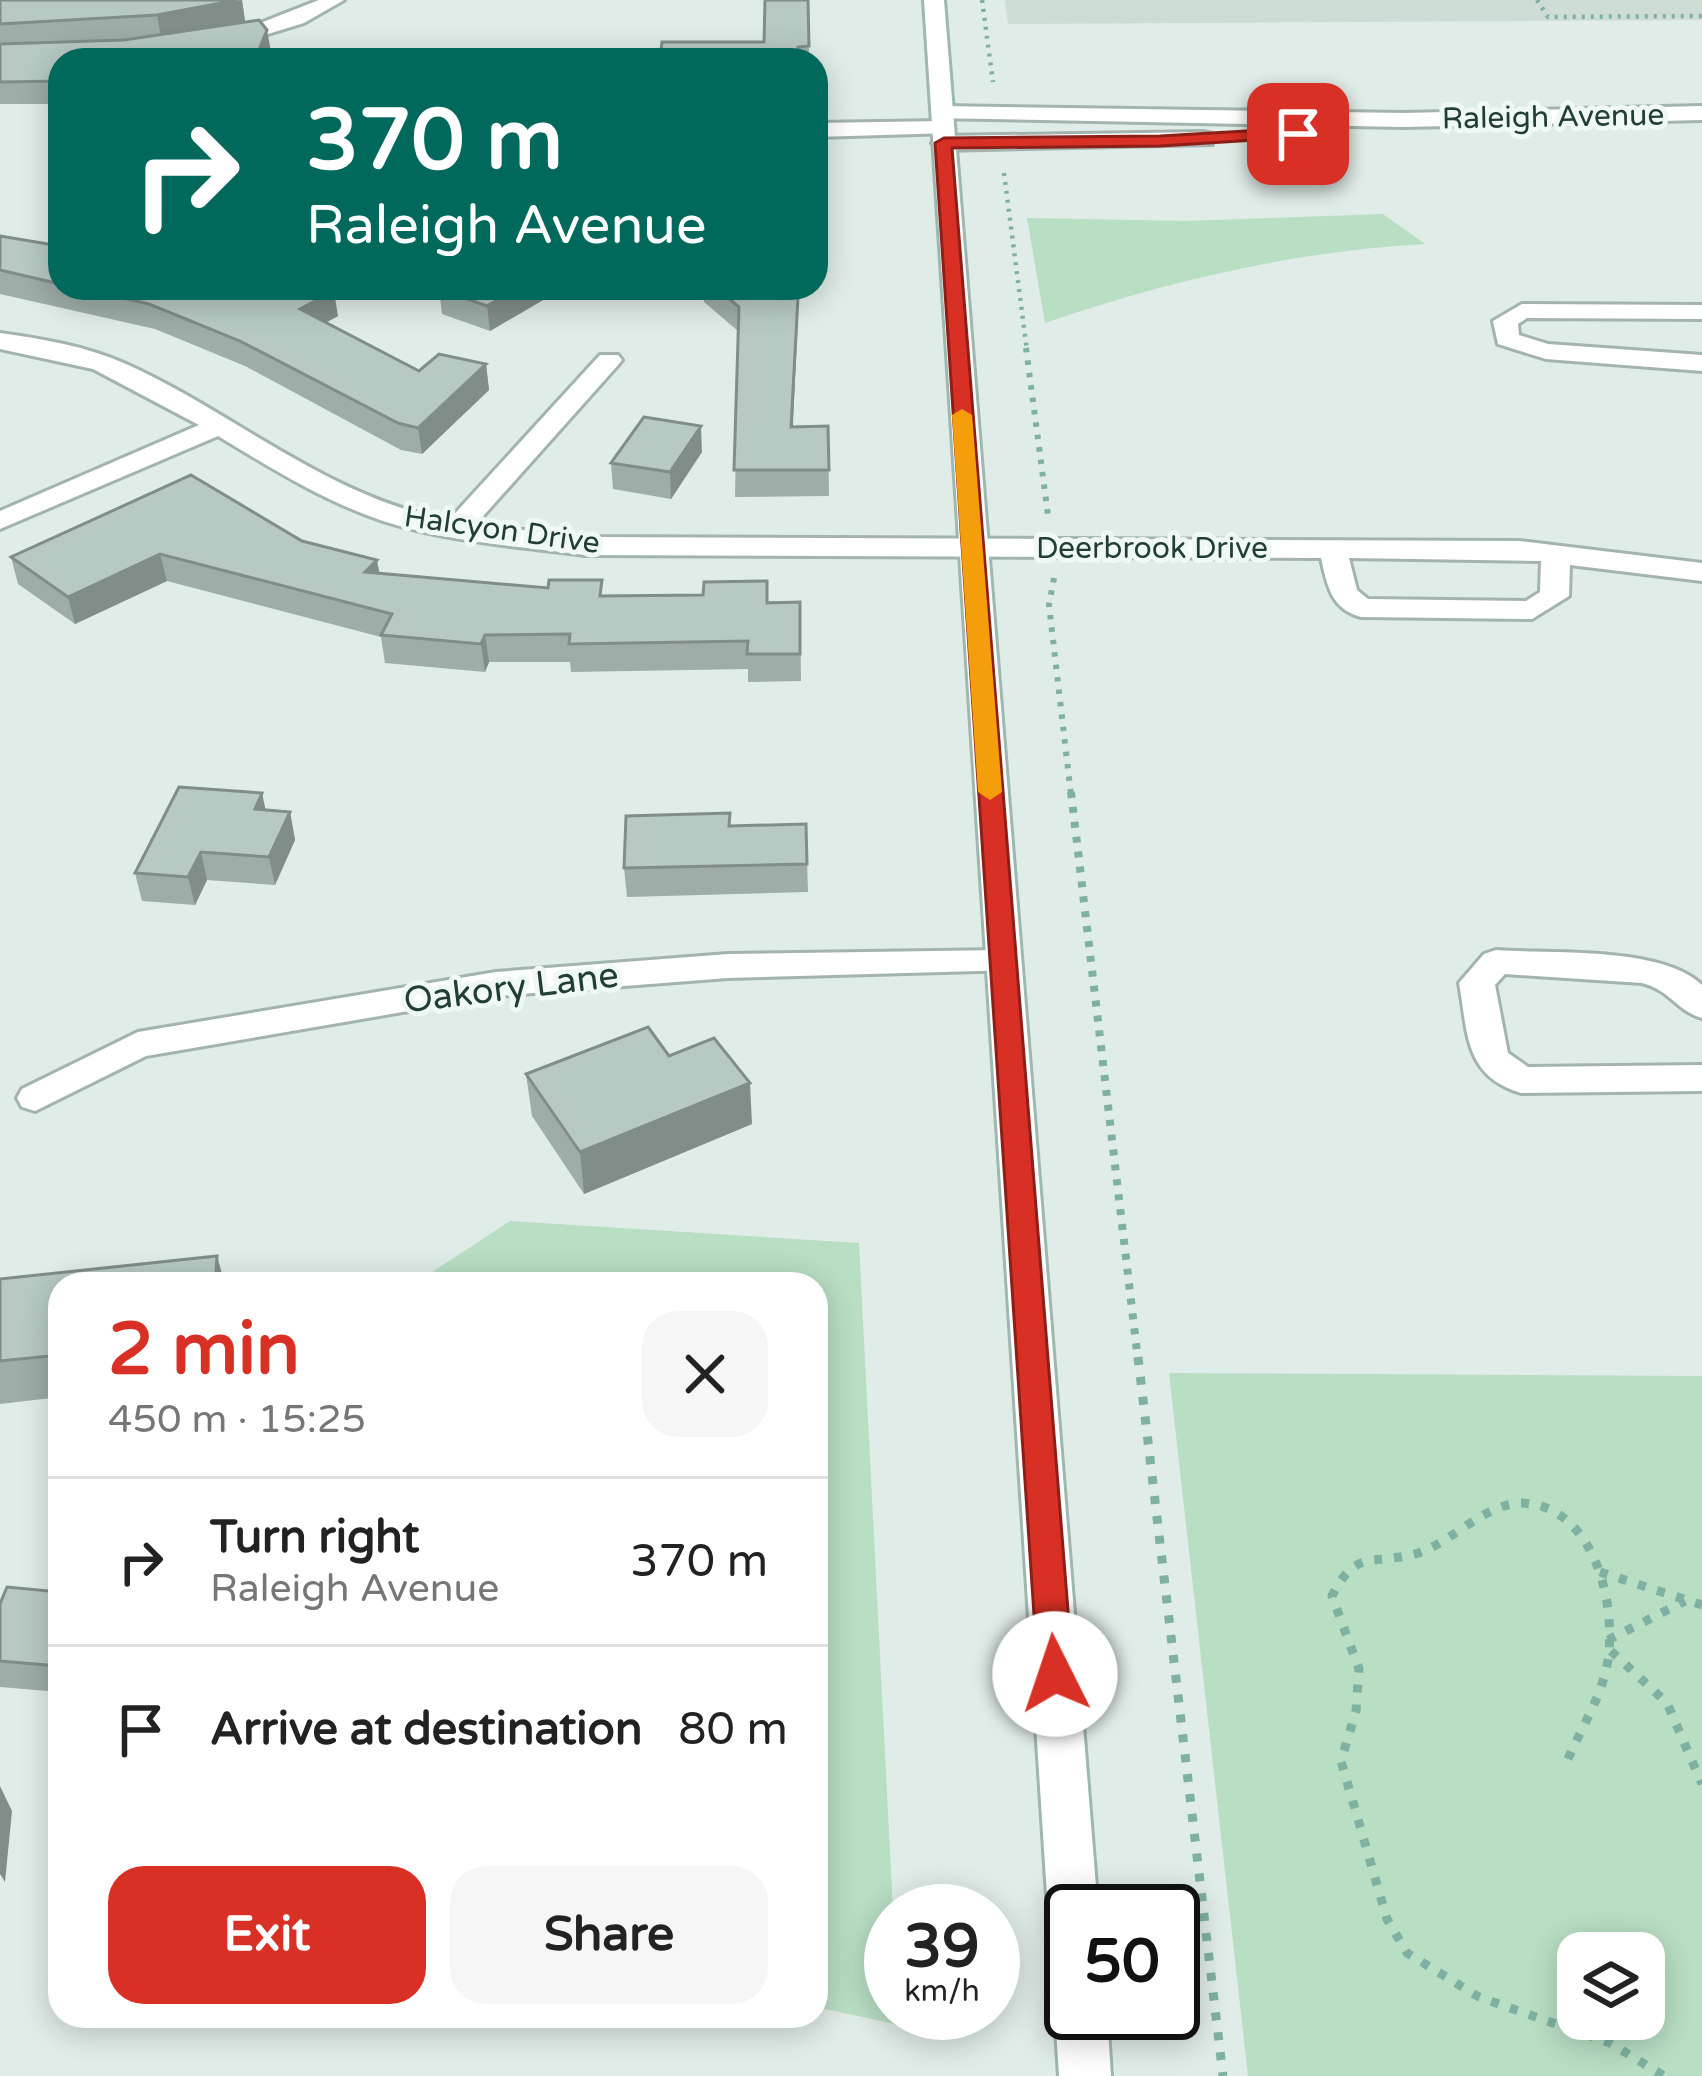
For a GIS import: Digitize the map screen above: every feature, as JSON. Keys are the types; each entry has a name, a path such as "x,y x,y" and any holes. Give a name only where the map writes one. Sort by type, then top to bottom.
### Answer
{"street":[{"path":"202,46 297,20 334,0"},
{"path":"934,0 1071,1884"},
{"name":"Raleigh Avenue","path":"942,128 1002,114 1404,120 1702,113"},
{"name":"Raleigh Avenue","path":"942,128 1005,143 1183,140 1298,134 1404,120"},
{"path":"828,130 942,128"},
{"path":"1702,312 1522,311 1505,321 1508,339 1546,351 1702,363"},
{"name":"Halcyon Drive","path":"0,341 70,353 118,370 298,471 392,514 456,529 585,546 971,548"},
{"path":"456,529 609,360"},
{"path":"0,520 218,426"},
{"name":"Deerbrook Drive","path":"971,548 1556,554 1702,572"},
{"path":"1333,549 1343,593 1361,608 1532,610 1554,596 1556,554"},
{"name":"Oakory Lane","path":"35,1097 138,1045 496,983 728,966 1003,962"},
{"path":"1702,1006 1676,980 1642,970 1496,962 1478,982 1491,1059 1521,1080 1702,1078"},
{"path":"1083,2040 1085,2076"}],"path":[{"path":"982,0 1002,114"},
{"path":"1537,0 1548,17 1702,16"},
{"path":"1005,143 1004,175 1053,548 1049,605 1223,2076"},
{"path":"1568,1759 1606,1672 1609,1645 1599,1572 1572,1526 1531,1503 1495,1510 1416,1554 1372,1557 1344,1572 1332,1597 1359,1669 1356,1711 1341,1761 1387,1919 1406,1953 1479,1997 1610,2043 1664,2076"},
{"path":"1599,1572 1702,1605"},
{"path":"1609,1645 1685,1601"},
{"path":"1609,1645 1667,1703 1702,1784"}],"shaded area":[{"path":"1005,0 1702,0 1702,20 1008,24"}],"green space":[{"path":"1383,214 1425,244 1328,253 1232,270 1045,323 1027,218 1185,221"},
{"path":"510,1221 859,1243 892,1884 864,1884 864,2017 828,2010 828,1272 432,1272"},
{"path":"1169,1373 1702,1376 1702,2076 1248,2076"}],"building":[{"path":"0,0 237,0 157,15 0,24"},
{"path":"765,0 808,0 809,46 661,48 662,42 764,42"},
{"path":"259,20 267,30 260,48 48,48 48,81 0,82 0,44 124,40"},
{"path":"0,236 48,244 48,281 0,270"},
{"path":"132,300 317,300 300,309 419,371 439,354 486,364 418,428 398,423 240,341"},
{"path":"731,300 798,300 791,427 828,426 829,470 734,470 739,307"},
{"path":"644,417 701,426 670,472 611,463"},
{"path":"191,475 302,541 377,560 365,572 548,588 549,580 602,580 600,596 703,595 704,582 767,581 767,603 800,602 800,654 747,654 748,641 569,644 570,634 485,635 481,644 381,635 392,614 160,554 68,597 11,557"},
{"path":"179,787 262,793 255,809 290,812 269,857 201,852 188,877 135,873"},
{"path":"730,813 729,826 806,824 807,864 624,868 626,816"},
{"path":"648,1027 669,1056 714,1038 750,1083 580,1152 526,1074"},
{"path":"217,1256 216,1272 66,1272"},
{"path":"48,1274 48,1356 0,1361 0,1279"},
{"path":"7,1587 48,1591 48,1665 0,1661 0,1604"}],"slow traffic":[{"path":"962,415 990,792"}],"route":[{"path":"1055,1674 944,143 1298,134"}]}
